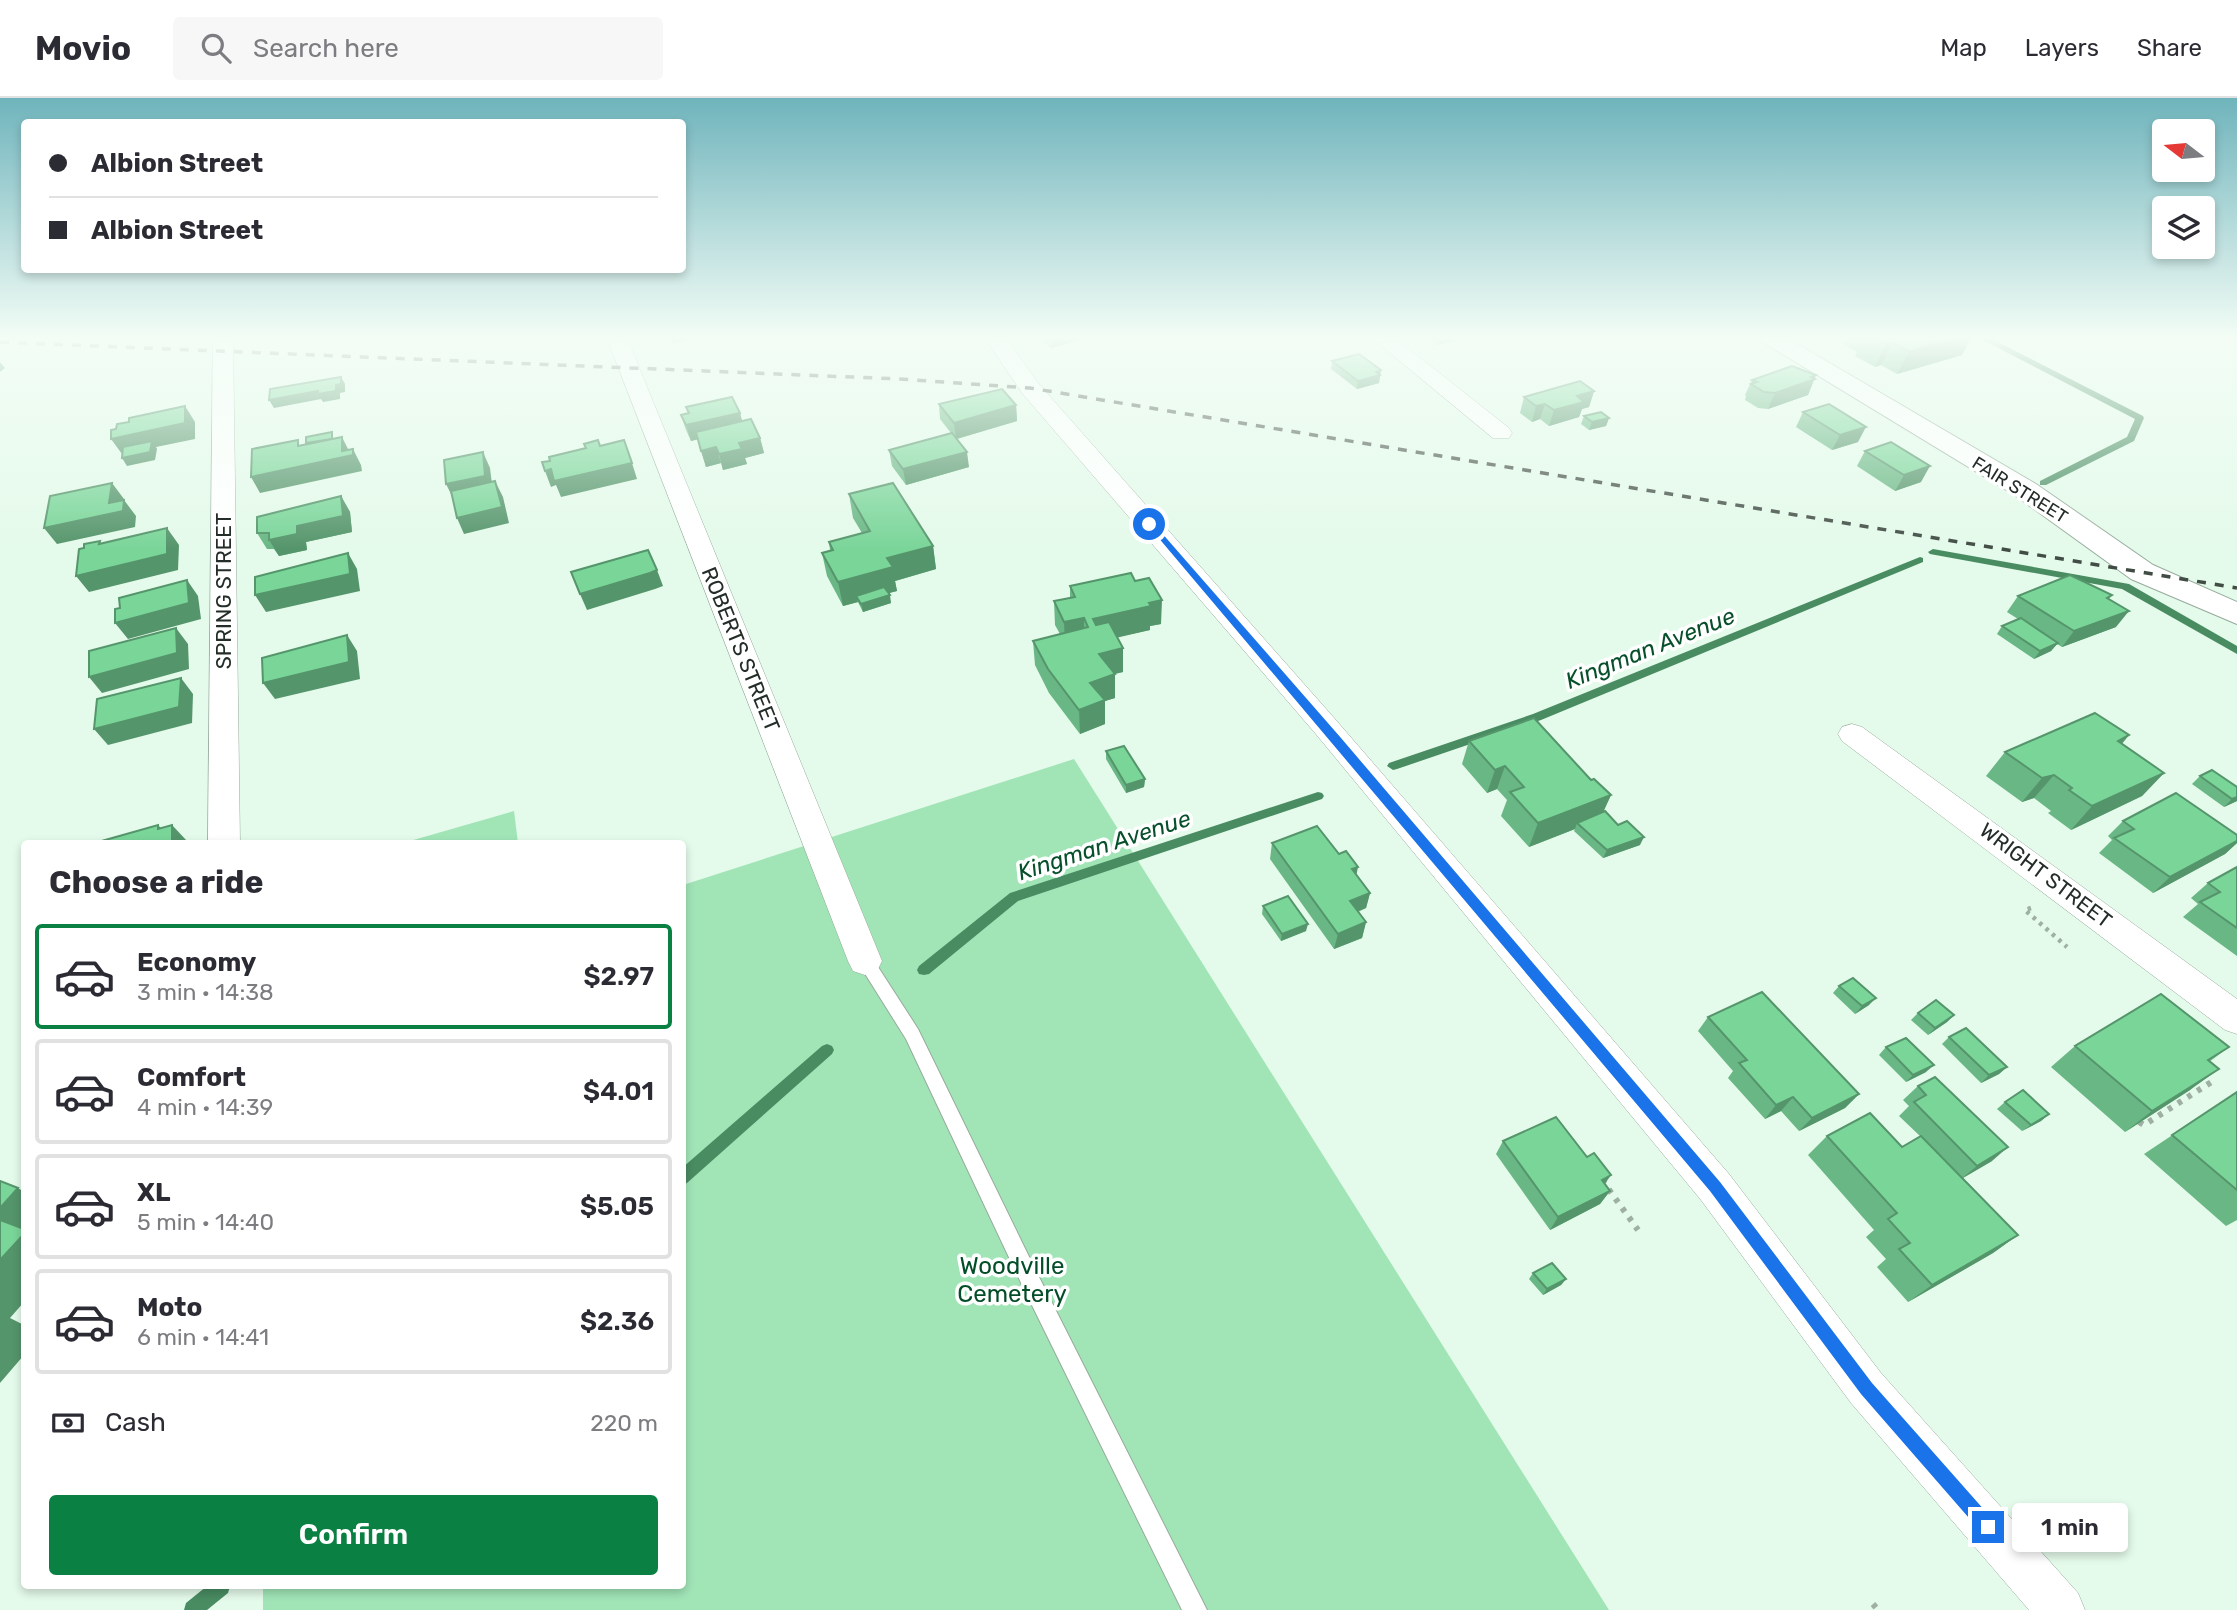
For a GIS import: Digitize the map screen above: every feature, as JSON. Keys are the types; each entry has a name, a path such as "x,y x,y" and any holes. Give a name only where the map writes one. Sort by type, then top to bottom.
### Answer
{"street":[{"name":"SPRING STREET","path":"223,409 224,840"},
{"name":"ROBERTS STREET","path":"645,409 864,961"},
{"path":"1048,409 1325,726 1715,1186 1866,1388 2061,1610"},
{"path":"1470,409 1500,433"},
{"name":"FAIR STREET","path":"1888,409 2026,490 2142,572 2237,614"},
{"name":"WRIGHT STREET","path":"1852,734 2050,877 2237,1019"}],"lane":[{"path":"864,961 912,1034 1029,1278 1195,1610"}],"path":[{"path":"2139,1122 2144,1125 2213,1081"},
{"path":"1597,1172 1638,1230"}],"green space":[{"name":"Woodville Cemetery","path":"1074,759 1609,1610 263,1610 263,1589 686,1589 686,884"},
{"path":"514,811 518,840 413,840"}],"building":[{"path":"185,409 185,423 111,439 111,430 116,429 117,424 129,422 129,418"},
{"path":"687,409 738,409 740,413 686,425 681,415 689,413"},
{"path":"943,409 1004,409 954,423"},
{"path":"1814,409 1836,409 1866,427 1840,435 1803,412"},
{"path":"1601,412 1609,418 1592,422 1584,416"},
{"path":"751,419 760,438 739,443 742,449 719,454 716,447 701,451 696,432"},
{"path":"332,432 332,439 306,443 306,437"},
{"path":"952,433 967,452 903,469 889,450"},
{"path":"342,437 342,451 353,449 353,455 251,477 252,449 298,440 298,446"},
{"path":"598,440 600,446 624,440 632,463 554,481 551,469 545,471 542,462 550,461 549,457 586,448 584,444"},
{"path":"152,441 150,452 122,458 123,447"},
{"path":"1891,442 1930,466 1904,475 1865,451"},
{"path":"483,452 485,476 446,484 444,460"},
{"path":"495,481 502,507 457,518 451,491"},
{"path":"112,483 109,503 124,500 123,511 44,528 50,496"},
{"path":"893,483 933,546 887,558 893,567 838,582 822,553 833,550 829,542 870,531 849,494"},
{"path":"341,496 343,516 297,526 297,534 269,540 269,533 257,533 257,517"},
{"path":"167,528 167,554 76,576 79,549 84,548 84,544 100,541 99,544"},
{"path":"648,550 657,570 580,594 571,572"},
{"path":"348,553 350,574 255,595 255,577"},
{"path":"1131,573 1135,581 1149,578 1162,600 1149,603 1151,606 1093,619 1096,625 1109,622 1123,648 1099,654 1115,674 1090,683 1105,700 1079,710 1048,669 1033,641 1088,627 1084,618 1064,622 1054,601 1075,597 1070,586"},
{"path":"2070,575 2112,595 2107,598 2129,611 2074,631 2018,596"},
{"path":"187,580 189,603 115,623 115,609 120,608 119,598"},
{"path":"884,587 890,595 861,604 856,596"},
{"path":"2021,618 2058,643 2040,651 2002,626"},
{"path":"176,628 177,653 89,677 89,651"},
{"path":"347,635 349,662 263,683 262,658"},
{"path":"181,678 179,707 94,729 97,699"},
{"path":"2095,713 2129,735 2118,741 2164,773 2092,806 2069,790 2072,788 2054,775 2042,778 2005,752"},
{"path":"1534,718 1591,780 1594,779 1611,795 1538,823 1510,792 1524,787 1505,766 1495,770 1469,741"},
{"path":"1124,746 1145,779 1126,785 1106,751"},
{"path":"2212,770 2237,787 2237,797 2232,799 2200,776"},
{"path":"2176,793 2237,835 2237,841 2170,877 2114,838 2134,829 2123,821"},
{"path":"1605,811 1618,825 1627,821 1644,837 1607,850 1577,823"},
{"path":"158,825 158,829 172,825 172,840 105,840"},
{"path":"1317,826 1339,854 1346,851 1358,867 1352,869 1370,893 1350,901 1366,922 1338,934 1272,843"},
{"path":"2237,867 2237,928 2200,902 2220,892 2208,883"},
{"path":"1288,896 1308,924 1282,934 1263,906"},
{"path":"1853,978 1876,998 1862,1006 1839,986"},
{"path":"1762,992 1859,1094 1812,1118 1793,1097 1776,1105 1739,1063 1747,1060 1708,1017"},
{"path":"2161,994 2229,1047 2208,1060 2219,1069 2152,1111 2075,1046"},
{"path":"1936,1000 1954,1015 1935,1028 1918,1013"},
{"path":"1966,1028 2007,1067 1989,1075 1949,1037"},
{"path":"1906,1038 1934,1065 1913,1075 1886,1047"},
{"path":"1935,1077 2008,1147 1977,1166 1914,1102 1926,1095 1918,1086"},
{"path":"2023,1090 2049,1114 2031,1125 2005,1102"},
{"path":"2237,1092 2237,1190 2172,1135"},
{"path":"1870,1113 1902,1147 1921,1136 2018,1235 1932,1285 1899,1249 1910,1243 1888,1219 1897,1213 1827,1136"},
{"path":"1556,1117 1587,1157 1594,1153 1611,1175 1602,1180 1610,1191 1558,1217 1503,1141"},
{"path":"0,1181 18,1188 0,1208"},
{"path":"0,1220 21,1228 21,1237 0,1260"},
{"path":"1552,1263 1566,1279 1547,1289 1533,1273"}],"waterway":[{"name":"Kingman Avenue","path":"2043,483 2131,439 2140,418 2121,409"},
{"path":"1933,552 2125,586 2237,651"},
{"name":"Kingman Avenue","path":"1393,766 1537,717 1920,560"},
{"name":"Kingman Avenue","path":"924,970 1014,897 1318,796"},
{"name":"Kingman Avenue","path":"686,1174 827,1050"},
{"name":"Kingman Avenue","path":"193,1610 218,1589"}],"railway":[{"path":"1154,409 2237,588"}],"route":[{"path":"1149,524 1338,740 1715,1186 1866,1388 1988,1527"}]}
